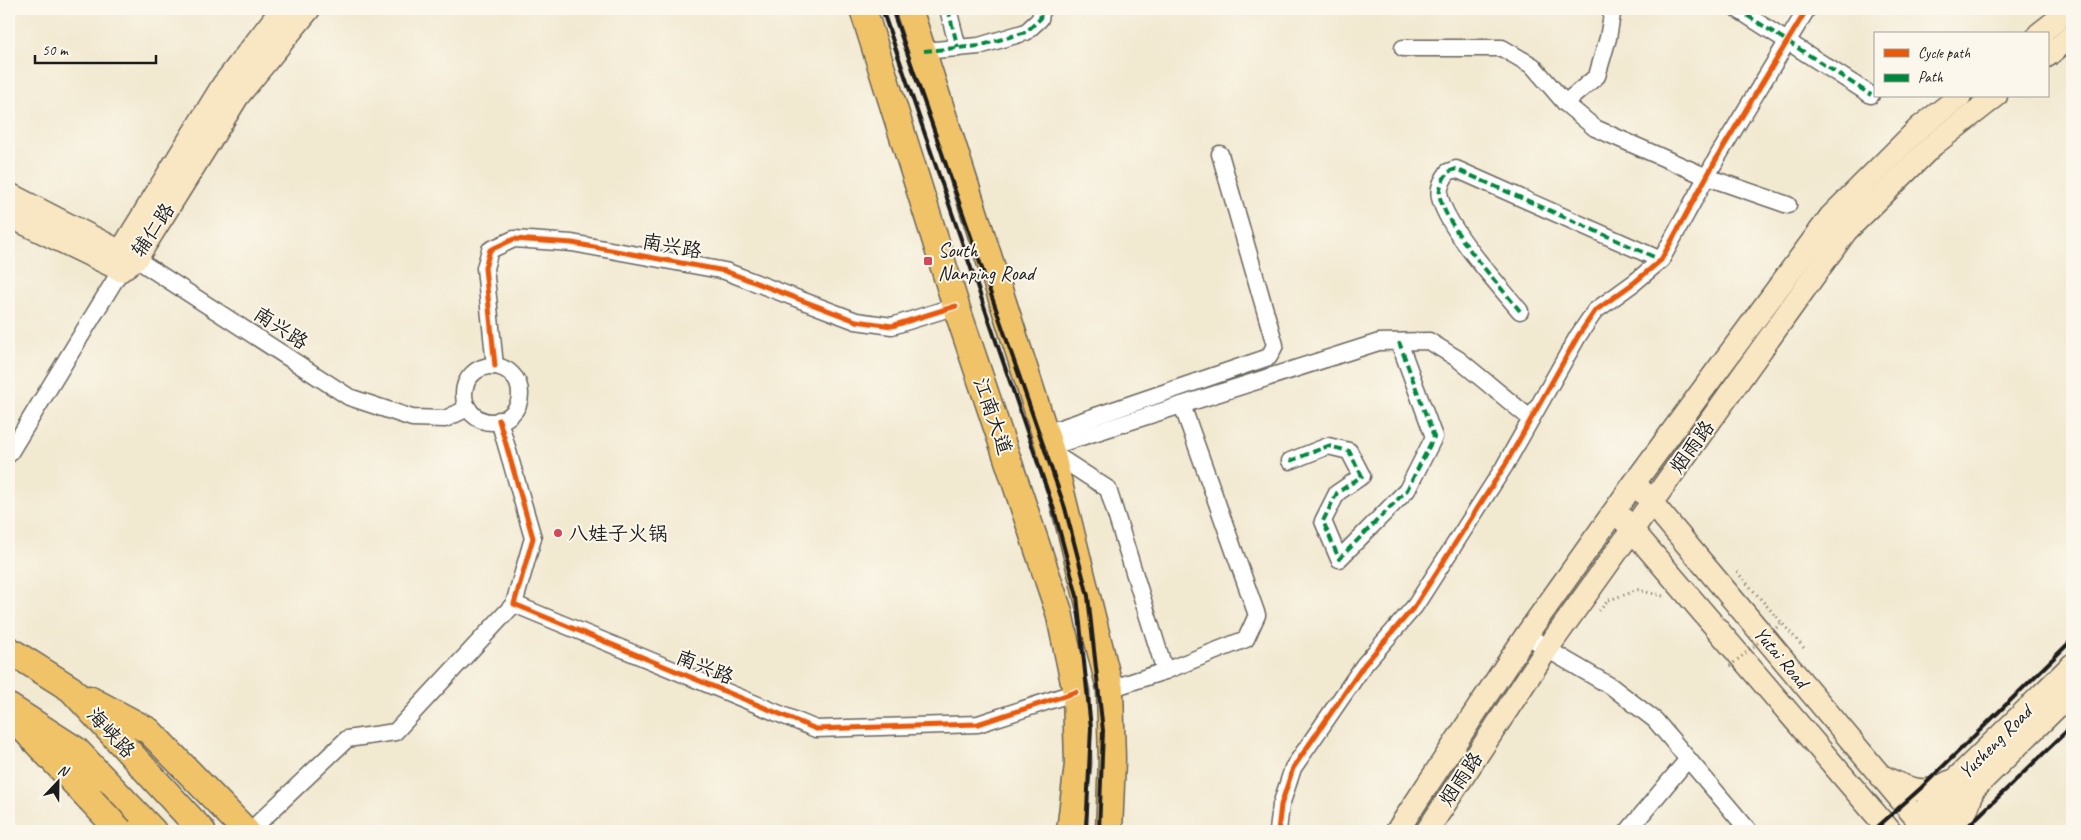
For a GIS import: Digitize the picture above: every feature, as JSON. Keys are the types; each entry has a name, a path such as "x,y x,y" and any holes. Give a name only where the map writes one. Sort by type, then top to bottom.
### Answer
{"highway":[{"name":"江南大道","path":"863,9 956,306 1059,612 1076,692 1078,764 1070,831"},
{"path":"909,9 1049,444 1110,689 1112,760 1109,831"},
{"name":"海峡路","path":"9,650 70,689 202,831"},
{"path":"70,689 149,731 248,831"},
{"name":"海峡路","path":"9,706 76,750 153,831"},
{"path":"9,713 120,831"}],"main road":[{"name":"辅仁路","path":"126,260 223,85 282,9"},
{"name":"辅仁路","path":"126,260 238,96 309,9"},
{"path":"2041,32 2070,9"},
{"path":"2048,55 2072,36"},
{"name":"烟雨路","path":"1397,831 1527,634 1615,509 1831,216 1919,128 1957,98"},
{"name":"烟雨路","path":"1427,831 1547,649 1846,231 1933,145 1993,98"},
{"path":"9,194 126,260"},
{"path":"9,216 126,260"},
{"name":"Yutai Road","path":"1635,482 1925,827"},
{"name":"Yutai Road","path":"1615,509 1890,831"},
{"name":"Yusheng Road","path":"1925,827 1970,780 2072,665"},
{"name":"Yusheng Road","path":"1970,780 2072,692"},
{"path":"1879,773 1898,784 1921,792 1970,780 1959,831"}],"street":[{"path":"948,9 958,48"},
{"path":"924,51 979,46 1026,32 1040,19 1042,9"},
{"path":"1566,103 1596,76 1608,38 1613,9"},
{"path":"1738,9 1871,95"},
{"path":"1278,831 1280,805 1293,768 1364,664 1415,606 1504,467 1578,336 1595,311 1635,282 1661,260 1707,177 1807,9"},
{"path":"1403,48 1502,48 1533,66 1566,103 1595,128 1707,177 1788,205"},
{"path":"1049,444 1269,357 1275,345 1220,154"},
{"path":"1520,311 1460,236 1440,201 1440,190 1448,172 1456,169 1661,260"},
{"name":"南兴路","path":"495,366 485,268 490,250 514,239 572,243 725,271 856,321 892,326 956,306"},
{"name":"南兴路","path":"126,260 349,397 412,418 445,419 468,408"},
{"path":"9,454 126,260"},
{"path":"1049,444 1182,405 1379,342 1429,341 1458,359 1531,419"},
{"path":"1290,461 1328,446 1349,452 1362,476 1338,493 1323,521 1339,559 1406,490 1434,438 1399,342"},
{"path":"495,366 510,373 519,387 520,396 514,411 499,420 482,420 468,408 464,400 466,383 478,370 495,366"},
{"path":"1110,689 1165,671 1246,639 1257,615 1182,405"},
{"path":"248,831 346,738 395,732 514,604 533,538 499,420"},
{"path":"1049,444 1108,489 1165,671"},
{"name":"南兴路","path":"514,604 816,729 978,724 1076,692"},
{"path":"1527,634 1547,649 1612,687 1655,720 1749,831"},
{"path":"1628,831 1688,759"}],"path":[{"path":"1737,572 1804,648"},
{"path":"1597,614 1609,600 1638,590 1659,594 1665,598"},
{"path":"1730,666 1782,623"}],"railway":[{"path":"882,9 1054,510 1077,596 1091,728 1086,831"},
{"path":"892,9 1065,508 1088,596 1103,731 1099,831"},
{"path":"1873,831 1921,788 2072,640"},
{"path":"1963,831 2072,726"}],"marked path":[{"path":"948,9 958,48"},
{"path":"924,51 979,46 1026,32 1040,19 1042,9"},
{"path":"1737,9 1871,95"},
{"path":"1520,311 1476,258 1446,214 1441,201 1440,190 1448,172 1456,169 1661,260"},
{"path":"1290,461 1328,446 1349,451 1362,476 1337,493 1323,521 1339,559 1407,490 1434,437 1399,342"}],"cycle path":[{"path":"1278,831 1281,805 1293,768 1364,665 1415,606 1504,467 1578,336 1595,311 1635,282 1661,260 1718,156 1807,9"},
{"path":"495,366 485,268 490,250 514,239 572,243 725,271 856,321 892,326 956,306"},
{"path":"499,420 533,538 514,604 816,729 978,724 1076,692"}],"place":[{"name":"South Nanping Road","path":"928,261"},
{"name":"八娃子火锅","path":"558,533"}]}
